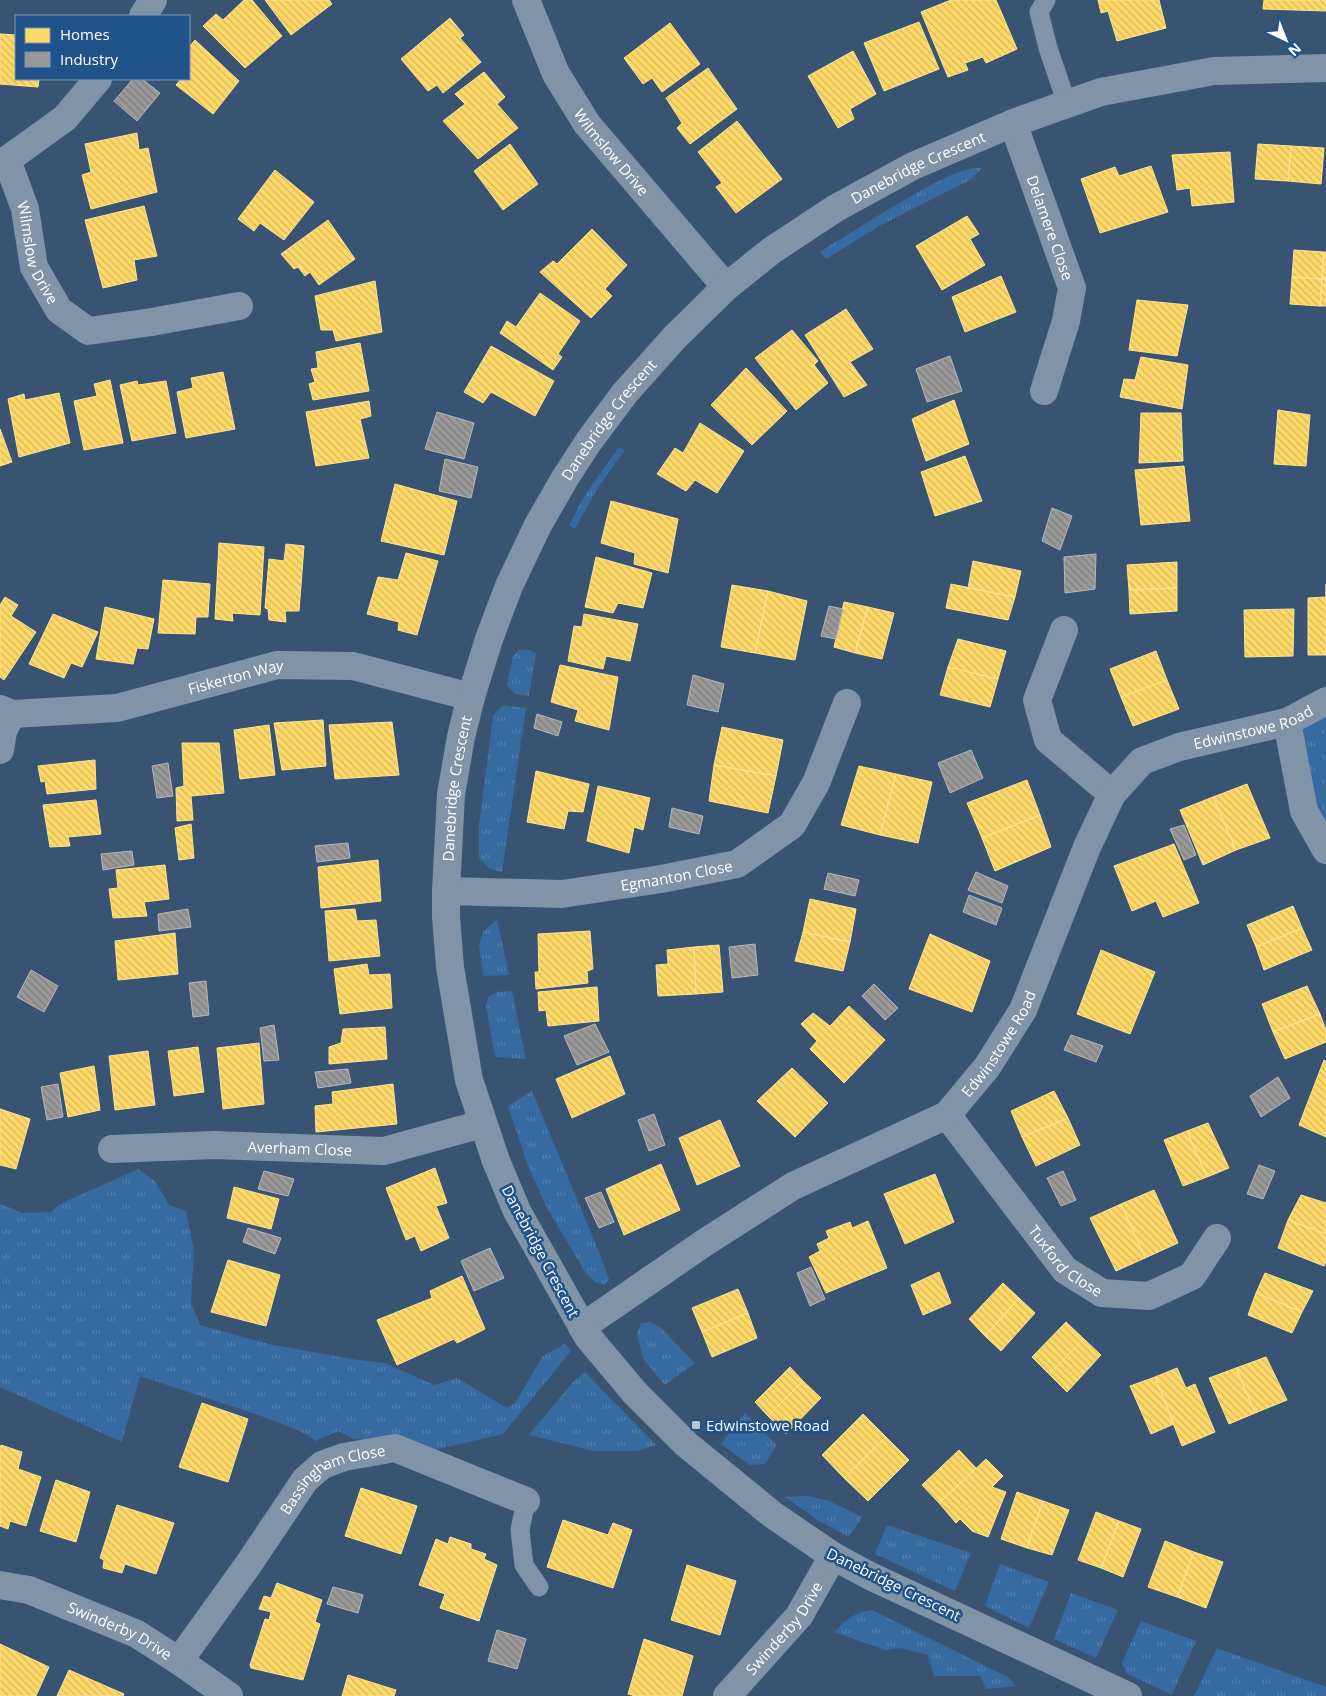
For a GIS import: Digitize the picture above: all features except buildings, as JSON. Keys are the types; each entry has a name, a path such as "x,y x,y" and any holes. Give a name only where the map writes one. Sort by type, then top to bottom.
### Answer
{"street":[{"path":"143,15 153,0"},
{"name":"Wilmslow Drive","path":"526,0 556,74 588,124 726,287"},
{"name":"Danebridge Crescent","path":"1128,1696 870,1576 833,1556 773,1515 686,1444 635,1393 588,1337 517,1211 482,1124 469,1080 450,967 446,917 451,794 471,697 489,639 509,586 538,525 589,441 625,393 674,338 726,287 772,252 836,208 913,166 1013,123 1101,92 1214,71 1326,68"},
{"name":"Wilmslow Drive","path":"97,80 65,118 7,160 25,208 34,267 59,310 88,332 238,306"},
{"name":"Delamere Close","path":"1013,123 1072,288 1066,321 1044,391"},
{"path":"1064,630 1036,700 1048,740 1112,794"},
{"name":"Fiskerton Way","path":"6,712 117,708 277,665 353,666 471,697"},
{"name":"Edwinstowe Road","path":"582,1327 704,1243 793,1186 947,1115 987,1067 1023,1010 1087,847 1112,794 1142,761 1179,747 1287,722 1326,701"},
{"name":"Egmanton Close","path":"446,891 562,894 661,879 737,864 792,825 816,784 847,703"},
{"path":"0,750 6,712"},
{"path":"1287,722 1304,811 1326,850"},
{"name":"Tuxford Close","path":"947,1115 1065,1270 1102,1293 1149,1296 1192,1276 1217,1238"},
{"name":"Averham Close","path":"112,1149 215,1145 384,1151 482,1124"},
{"name":"Bassingham Close","path":"179,1661 248,1565 305,1480 322,1465 344,1457 396,1448 526,1501"},
{"name":"Swinderby Drive","path":"727,1696 798,1616 833,1556"},
{"name":"Swinderby Drive","path":"0,1585 29,1590 137,1634 229,1696"}],"lane":[{"path":"1046,0 1039,12 1048,48 1067,104"},
{"name":"Bassingham Close","path":"526,1501 520,1530 524,1566 539,1588"}],"green space":[{"path":"974,168 982,168 970,180 881,225 826,259 820,252 883,212 928,187 954,174"},
{"path":"619,447 625,450 597,489 575,529 569,525 585,495"},
{"path":"519,650 530,650 536,654 529,696 515,694 507,685 513,656"},
{"path":"1326,701 1326,854 1287,722"},
{"path":"503,705 526,708 502,872 490,869 479,858 479,824 493,716"},
{"path":"497,919 509,975 483,976 479,945 483,932"},
{"path":"512,991 526,1059 495,1057 486,1007 488,997 497,992"},
{"path":"532,1091 601,1257 609,1279 605,1285 595,1282 585,1272 547,1208 528,1166 508,1106"},
{"path":"138,1169 155,1181 169,1205 186,1211 194,1251 191,1303 200,1325 269,1344 351,1359 385,1363 434,1385 457,1378 507,1408 515,1403 543,1356 565,1344 571,1351 503,1434 426,1452 370,1440 353,1439 338,1431 316,1441 304,1433 267,1418 140,1376 122,1442 0,1387 0,1204 23,1213 51,1212 60,1204"},
{"path":"650,1322 660,1327 695,1363 665,1385 643,1359 637,1333 641,1323"},
{"path":"585,1372 656,1445 637,1451 594,1451 529,1435 573,1382"},
{"path":"745,1413 777,1445 765,1464 750,1465 721,1444"},
{"path":"808,1496 829,1501 862,1517 849,1537 819,1521 785,1497"},
{"path":"887,1525 971,1553 955,1591 875,1554"},
{"path":"1000,1564 1049,1582 1029,1628 985,1606"},
{"path":"1071,1593 1118,1610 1096,1658 1054,1639"},
{"path":"872,1610 1008,1677 1016,1686 986,1689 980,1676 934,1676 928,1655 900,1648 885,1650 834,1632 852,1617 861,1612"},
{"path":"1141,1621 1196,1641 1172,1695 1126,1673 1122,1663"},
{"path":"1217,1648 1326,1687 1326,1696 1194,1696"}],"place":[{"name":"Edwinstowe Road","path":"696,1425"}]}
